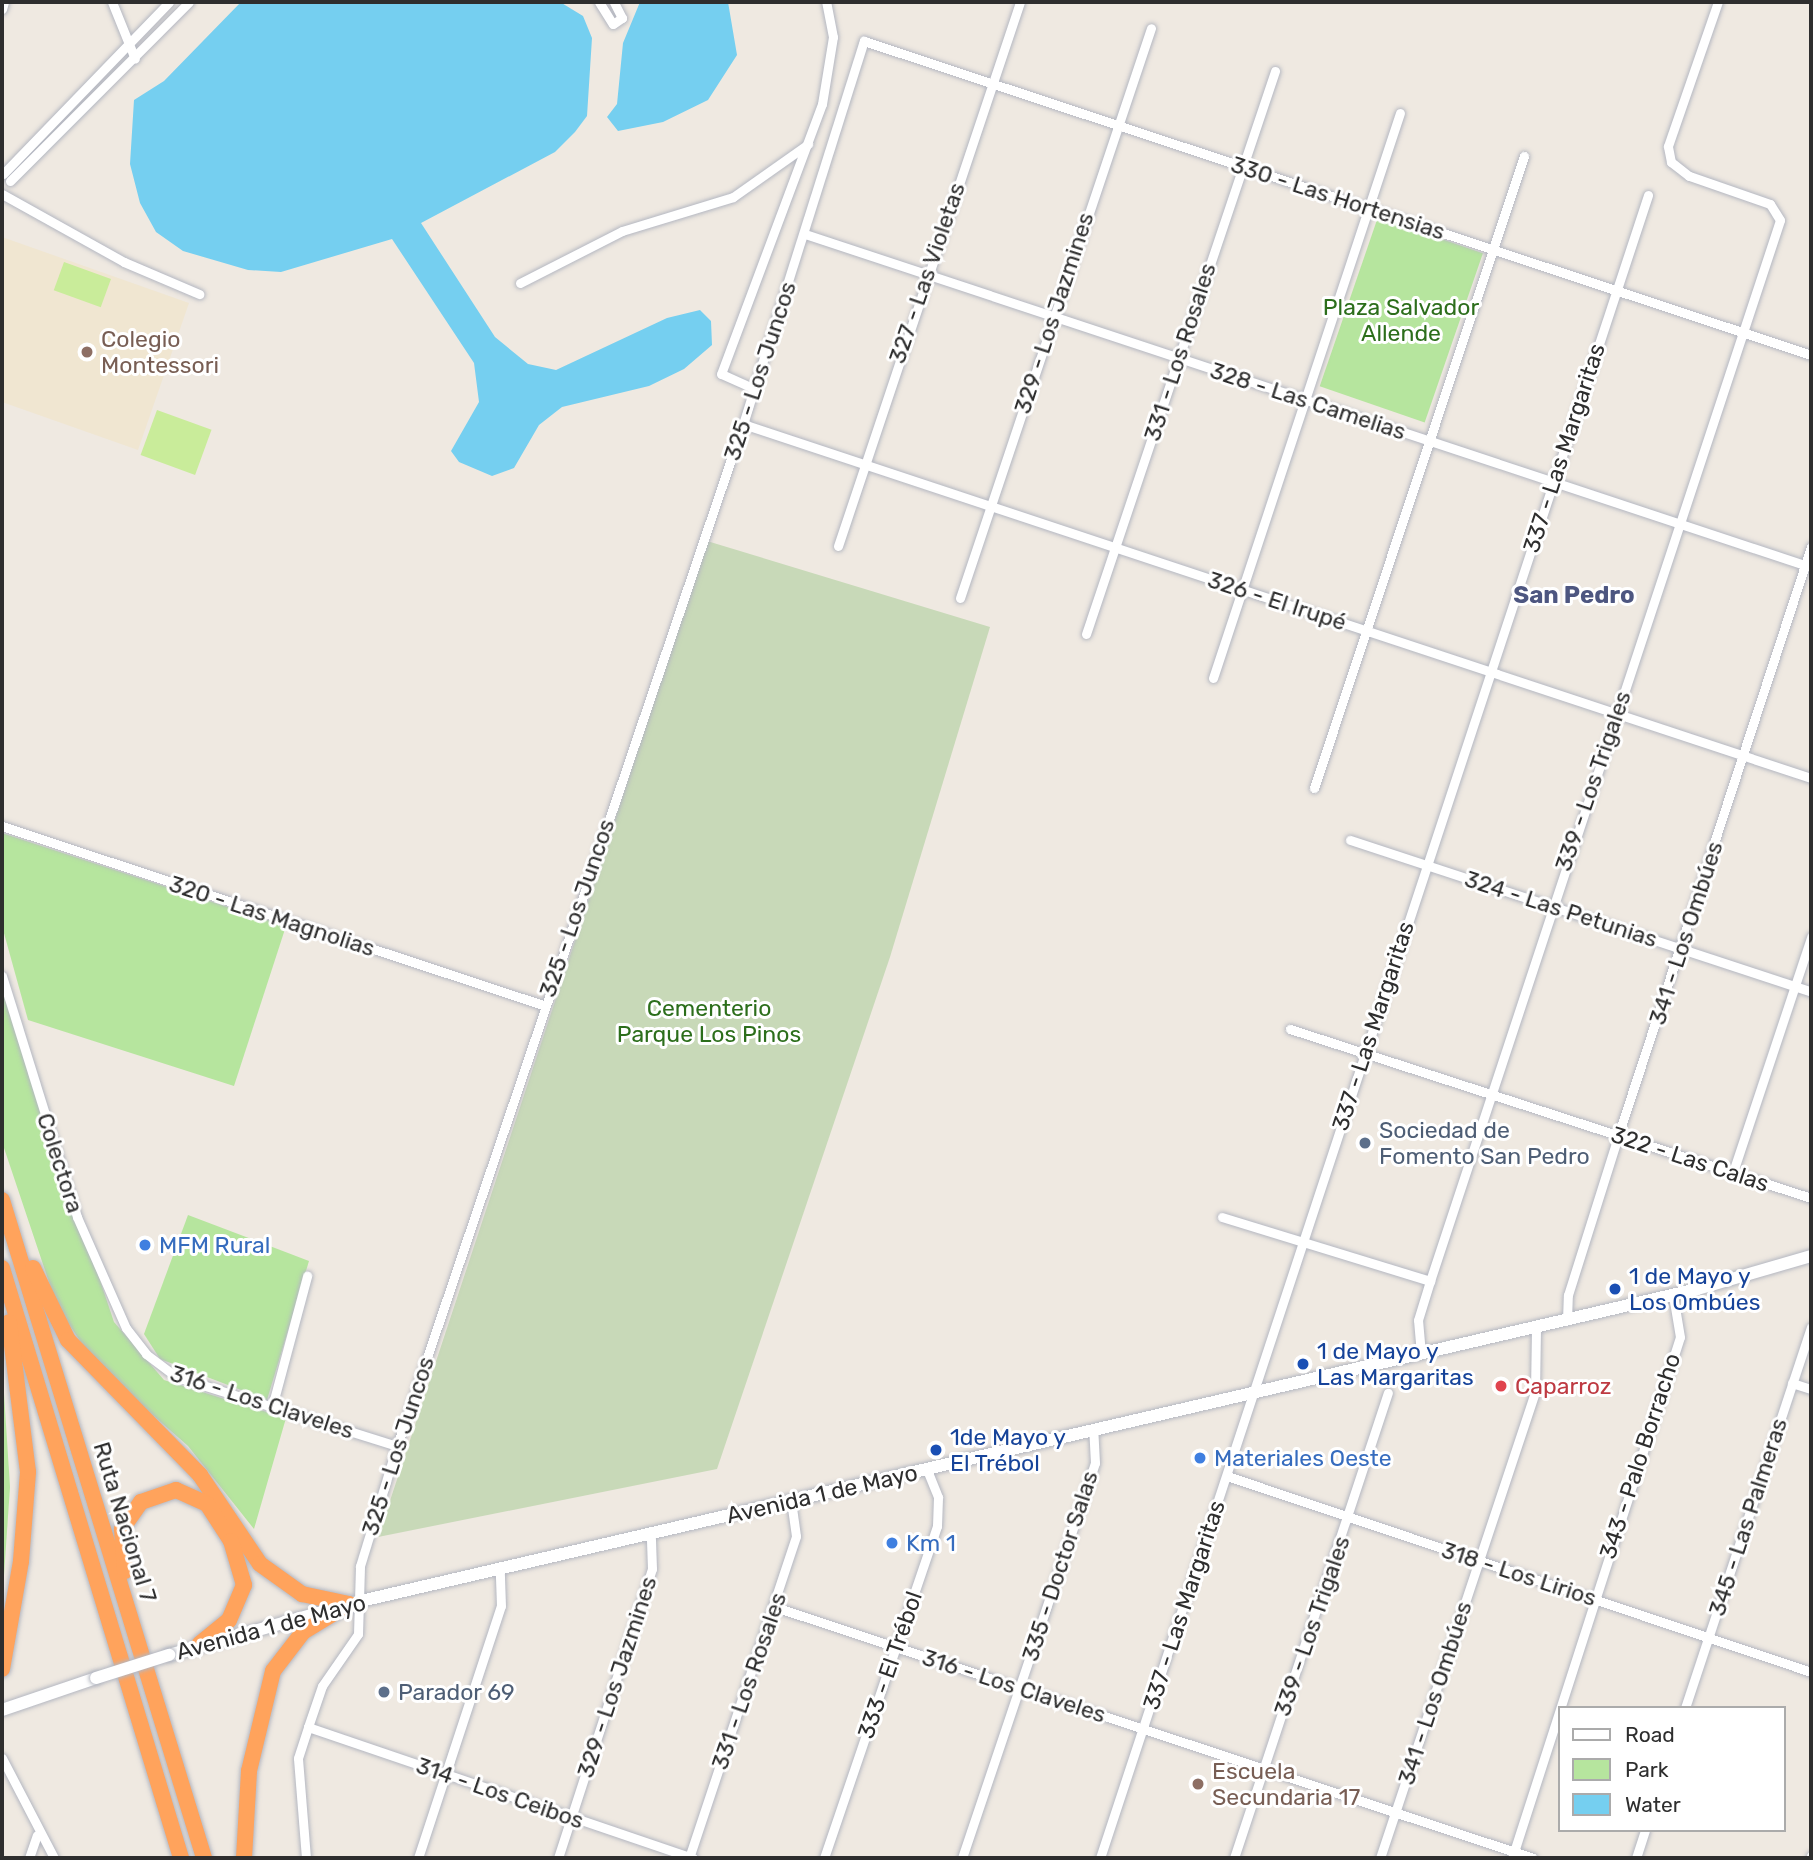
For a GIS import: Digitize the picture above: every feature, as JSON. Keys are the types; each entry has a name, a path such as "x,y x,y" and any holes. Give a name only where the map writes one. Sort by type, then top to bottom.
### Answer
{"highway":[{"path":"2,1202 68,1340 200,1475 260,1564 302,1594 355,1603"},
{"name":"Ruta Nacional 7","path":"2,1202 204,1858"},
{"name":"Ruta Nacional 7","path":"2,1268 181,1858"},
{"path":"2,1281 28,1472 21,1561 2,1668"},
{"path":"127,1605 121,1541 125,1520 155,1494 189,1493 218,1516 244,1585 229,1620 199,1644"},
{"path":"244,1858 248,1771 273,1671 303,1632 355,1603"}],"main road":[{"name":"Avenida 1 de Mayo","path":"2,1710 199,1644 355,1603 1567,1320 1811,1256"}],"street":[{"path":"2,9 4,2"},
{"path":"112,2 131,42 135,59"},
{"path":"169,2 5,176 2,193 124,262 199,294"},
{"path":"5,176 135,59 190,2"},
{"path":"599,2 613,24 622,18 614,2"},
{"path":"755,389 721,373 808,144 832,58 833,26 826,2"},
{"name":"327 - Las Violetas","path":"838,546 862,464 1020,2"},
{"name":"339 - Los Trigales","path":"1421,1354 1418,1320 1430,1281 1778,211 1676,171 1671,162 1668,146 1718,2"},
{"name":"329 - Los Jazmines","path":"960,598 1151,28"},
{"name":"330 - Las Hortensias","path":"864,41 1811,355"},
{"name":"325 - Los Juncos","path":"306,1858 298,1770 308,1727 322,1686 358,1634 355,1603 360,1566 397,1446 543,1006 755,389 864,41"},
{"name":"331 - Los Rosales","path":"1086,634 1275,71"},
{"path":"1213,678 1366,207 1400,113"},
{"path":"520,283 622,231 733,197 808,144"},
{"path":"1314,789 1364,630 1524,156"},
{"name":"337 - Las Margaritas","path":"1100,1858 1648,195"},
{"name":"328 - Las Camelias","path":"805,234 1808,566"},
{"name":"326 - El Irupé","path":"743,424 1811,778"},
{"name":"341 - Los Ombúes","path":"1567,1320 1568,1295 1618,1136 1808,566 1811,547"},
{"name":"320 - Las Magnolias","path":"2,826 543,1006"},
{"name":"324 - Las Petunias","path":"1350,839 1811,992"},
{"path":"1733,1172 1811,937"},
{"name":"Colectora","path":"2,976 77,1217 136,1343"},
{"name":"322 - Las Calas","path":"1290,1029 1811,1198"},
{"path":"1222,1216 1430,1281"},
{"path":"272,1407 307,1276"},
{"name":"343 - Palo Borracho","path":"1559,1706 1680,1337 1682,1322 1673,1294"},
{"name":"341 - Los Ombúes","path":"1380,1858 1538,1381 1536,1326"},
{"name":"345 - Las Palmeras","path":"1686,1706 1811,1327"},
{"name":"316 - Los Claveles","path":"136,1343 165,1372 397,1446"},
{"path":"1792,1383 1811,1389"},
{"name":"339 - Los Trigales","path":"1234,1858 1349,1518 1388,1393"},
{"name":"335 - Doctor Salas","path":"962,1858 1095,1464 1093,1430"},
{"name":"333 - El Trébol","path":"824,1858 937,1526 938,1497 927,1470"},
{"name":"318 - Los Lirios","path":"1227,1476 1811,1672"},
{"name":"331 - Los Rosales","path":"691,1858 796,1536 791,1502"},
{"name":"329 - Los Jazmines","path":"558,1858 652,1569 651,1534"},
{"path":"418,1858 501,1606 500,1569"},
{"name":"316 - Los Claveles","path":"775,1607 1396,1813 1513,1855 1533,1858"},
{"name":"343 - Palo Borracho","path":"1513,1855 1558,1710"},
{"name":"314 - Los Ceibos","path":"308,1727 691,1858"},
{"path":"2,1758 37,1835 54,1858"},
{"path":"1636,1858 1644,1832"},
{"path":"29,1858 37,1835"}],"shaded area":[{"name":"Colegio Montessori","path":"2,237 189,303 138,450 2,402"}],"green space":[{"name":"Plaza Salvador Allende","path":"1378,217 1483,253 1425,422 1320,386"},
{"path":"64,262 111,279 101,307 54,290"},
{"path":"157,410 212,430 195,475 141,455"},
{"name":"Cementerio Parque Los Pinos","path":"707,541 990,627 890,957 717,1469 378,1537"},
{"path":"2,833 286,926 234,1086 28,1020 2,926"},
{"path":"2,987 114,1322 164,1380 286,1418 254,1529 188,1446 96,1365 57,1306 2,1142"},
{"path":"188,1215 309,1261 267,1400 160,1359 144,1334"},
{"path":"2,1362 10,1487 2,1605"}],"water":[{"path":"241,2 560,2 583,16 592,38 587,116 575,132 555,152 421,223 495,337 528,364 556,370 667,318 700,310 711,321 712,345 684,369 649,386 562,407 539,425 514,468 492,476 459,462 451,451 479,402 474,363 392,239 281,272 248,270 183,251 156,232 140,203 130,164 134,100 164,81"},
{"path":"640,2 728,2 737,55 708,100 663,122 618,131 607,117 617,104 623,43"}],"place":[{"name":"Colegio Montessori","path":"87,352"},
{"name":"Sociedad de Fomento San Pedro","path":"1365,1143"},
{"name":"MFM Rural","path":"145,1245"},
{"name":"1 de Mayo y Los Ombúes","path":"1615,1289"},
{"name":"1 de Mayo y Las Margaritas","path":"1303,1364"},
{"name":"Caparroz","path":"1501,1386"},
{"name":"1de Mayo y El Trébol","path":"936,1450"},
{"name":"Materiales Oeste","path":"1200,1458"},
{"name":"Km 1","path":"892,1543"},
{"name":"Parador 69","path":"384,1692"},
{"name":"Escuela Secundaria 17","path":"1198,1784"}],"district":[{"name":"San Pedro","path":"1574,596"}]}
